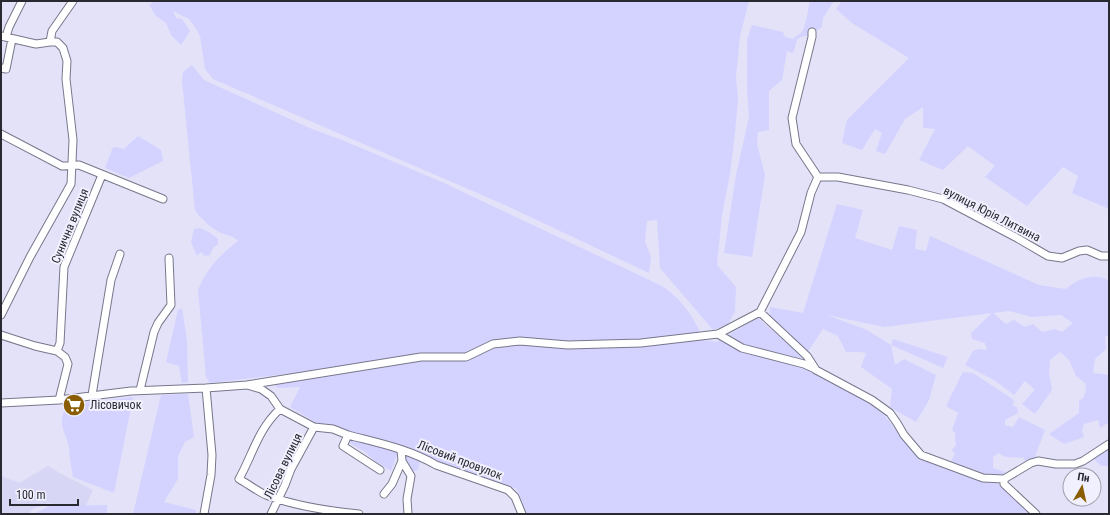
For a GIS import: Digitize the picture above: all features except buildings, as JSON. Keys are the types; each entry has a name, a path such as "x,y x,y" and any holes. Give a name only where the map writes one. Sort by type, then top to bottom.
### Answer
{"street":[{"path":"1,68 6,69 6,37 9,27 22,1"},
{"path":"50,42 52,31 73,1"},
{"path":"1,403 59,400 140,390 247,385 421,356 466,357 494,344 520,341 568,345 641,343 718,334 760,312 801,232 811,193 818,177 796,144 792,118 812,32"},
{"path":"1,315 30,257 71,184 73,140 66,79 67,61 64,48 57,42 36,44 6,37"},
{"path":"1,134 62,166 79,165 163,200"},
{"name":"Сунична вулиця","path":"56,351 60,343 64,267 102,175"},
{"name":"вулиця Юрія Литвина","path":"818,177 838,177 908,190 943,200 1017,238 1048,256 1062,258 1079,251 1087,250 1101,256 1109,256"},
{"path":"92,395 111,280 120,254"},
{"path":"140,390 154,332 158,323 171,305 169,258"},
{"path":"760,312 788,340 807,356 816,370"},
{"path":"718,334 742,348 804,364 872,400 890,413 904,435 921,455 983,478 1004,479 1031,463 1038,461 1056,464 1075,464 1083,461 1109,444"},
{"path":"1,335 56,351 65,358 68,364 59,400"},
{"path":"247,385 260,389 271,396 280,409 314,427 333,429 348,435 344,446 380,470"},
{"path":"205,514 212,475 212,455 206,388"},
{"path":"280,409 272,416 257,438 249,461 239,479 265,494 279,499 315,508 359,514"},
{"name":"Лісова вулиця","path":"271,514 279,499 291,469 314,427"},
{"name":"Лісовий провулок","path":"348,435 385,444 425,458 436,465 508,490 515,497 522,514"},
{"path":"401,450 402,461"},
{"name":"Лісовий провулок","path":"384,494 392,484 402,461"},
{"name":"Лісовий провулок","path":"402,461 412,476 407,499 408,514"},
{"path":"1004,479 1004,484 1036,514"}],"shaded area":[{"path":"155,1 749,1 740,36 736,77 738,98 735,133 730,174 722,215 717,265 736,287 735,312 728,324 713,330 660,268 657,220 647,221 645,242 651,257 649,273 505,205 213,79 205,69 200,36 189,19 173,11 176,18 182,19 190,31 181,45 171,35 166,23 156,16 149,5"},
{"path":"810,1 834,1 823,18 822,27 809,36 804,36 797,39 794,51 792,53 787,51 782,80 769,91 769,130 758,132 757,144 765,175 752,257 724,253 736,175 749,117 747,89 747,40 752,25 783,32 785,37 793,39 803,31"},
{"path":"842,1 1109,1 1109,209 1072,193 1078,176 1063,167 1027,206 985,177 995,166 968,146 943,170 919,160 935,129 923,128 923,107 905,119 885,154 876,151 882,133 875,129 862,150 842,143 847,120 909,58 852,23 836,9"},
{"path":"192,65 204,80 312,129 442,182 660,285 671,293 688,311 693,318 703,340 716,342 758,318 784,340 815,370 836,385 869,401 884,415 903,439 937,464 979,481 1002,484 1035,514 523,514 522,501 516,488 507,487 421,456 418,470 411,472 397,454 391,471 375,461 365,452 290,407 300,387 277,388 275,384 294,381 294,373 210,383 206,377 198,290 205,275 214,263 238,241 212,227 195,210 182,81 183,72"},
{"path":"138,136 161,150 163,161 129,178 105,168 113,147 124,149"},
{"path":"837,204 863,210 855,238 892,250 899,226 917,230 915,249 926,251 930,236 1039,285 1066,289 1075,282 1086,278 1104,278 1109,281 1109,336 1105,336 1106,349 1095,359 1093,373 1109,375 1109,422 1100,428 1098,420 1084,424 1082,430 1084,437 1064,444 1049,434 1079,413 1079,401 1084,397 1086,390 1085,383 1076,376 1069,360 1060,352 1050,360 1049,372 1052,390 1035,414 1022,404 1035,390 1025,381 1014,395 994,380 965,365 973,351 979,349 987,350 985,343 972,339 971,333 992,313 884,327 827,315 867,330 891,345 895,365 904,359 936,375 929,400 916,422 890,407 892,389 861,367 866,353 846,352 838,336 823,329 807,353 770,318 770,307 803,313","holes":["1009,311 1032,317 1061,315 1073,323 1062,332 1055,329 1042,332 1033,324 1025,327 1014,320 1006,324 993,313"]},
{"path":"200,228 209,232 218,239 218,244 213,248 210,255 205,256 201,252 197,256 191,242 194,229"},
{"path":"182,308 187,341 188,382 182,383 179,366 166,362 178,310"},
{"path":"893,339 948,357 943,368 891,345"},
{"path":"963,372 973,373 1014,400 1013,406 1017,407 1018,413 1005,420 1005,425 1013,427 1019,417 1045,430 1034,459 1025,461 1024,458 1006,457 998,453 993,457 993,468 1005,472 1003,476 980,475 951,461 955,454 952,450 956,445 955,433 952,430 958,413 946,406"},
{"path":"188,394 194,437 185,442 178,456 178,479 164,502 196,510 196,514 133,514 161,395"},
{"path":"133,397 114,493 73,477 69,448 62,423 66,405"},
{"path":"1109,447 1109,466 1101,466 1093,458"},
{"path":"48,466 93,490 84,509 48,503 31,510 29,514 1,514 1,476 19,483"},
{"path":"107,505 107,514 34,514 49,506"}],"place":[{"name":"Лісовичок","path":"74,405"}]}
